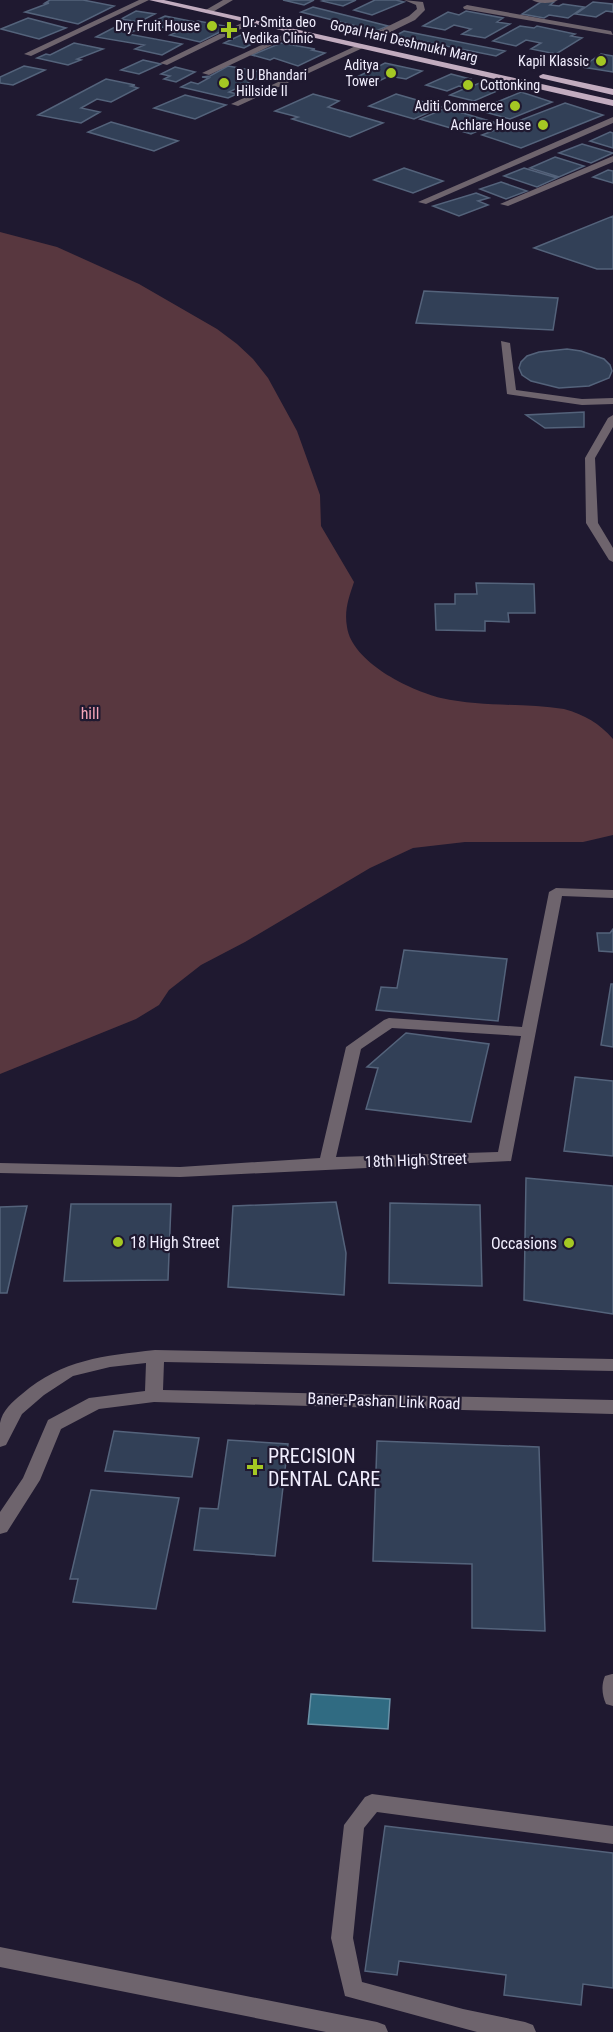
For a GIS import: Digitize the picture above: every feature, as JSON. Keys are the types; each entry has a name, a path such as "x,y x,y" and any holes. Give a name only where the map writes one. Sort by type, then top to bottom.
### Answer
{"main road":[{"name":"Gopal Hari Deshmukh Marg","path":"153,0 613,103"},
{"path":"198,0 220,4 231,3"},
{"name":"Gopal Hari Deshmukh Marg","path":"320,26 453,56"},
{"path":"535,75 613,92"}],"street":[{"path":"28,54 145,0"},
{"path":"371,38 412,18 422,10 420,4 408,0"},
{"path":"536,0 554,0"},
{"path":"208,11 220,4"},
{"path":"468,7 611,33"},
{"path":"164,63 253,21"},
{"path":"206,73 298,31"},
{"path":"235,104 363,46"},
{"path":"423,202 613,120"},
{"path":"505,204 613,159"},
{"path":"505,343 511,392 582,402 613,401"},
{"path":"613,418 590,458 592,523 613,558"},
{"name":"18th High Street","path":"0,1168 180,1172 327,1163 505,1158 556,892 613,894"},
{"path":"327,1163 354,1047 388,1023 528,1032"},
{"path":"154,1396 155,1356"},
{"path":"0,1440 15,1410 38,1390 68,1371 110,1361 155,1356 613,1365"},
{"name":"Baner-Pashan Link Road","path":"0,1527 31,1480 54,1425 95,1403 154,1396 613,1407"},
{"path":"525,2032 463,2019 352,1989 342,1938 354,1825 372,1803 613,1835"},
{"path":"0,1957 348,2029 377,2032"}],"green space":[{"name":"hill","path":"0,232 57,247 139,284 217,329 253,359 268,378 297,431 320,495 321,526 354,582 346,621 351,640 359,652 384,673 441,698 471,703 564,709 597,724 613,739 613,835 583,842 465,842 413,848 370,868 245,942 201,965 169,990 159,1005 136,1019 0,1074"}],"water":[{"path":"311,1694 390,1699 388,1729 308,1724"}],"building":[{"path":"50,0 83,0 114,6 78,24 25,12 49,3 45,3"},
{"path":"283,0 314,0 304,5"},
{"path":"356,0 343,6 322,1"},
{"path":"375,0 404,2 372,15 354,10"},
{"path":"544,0 554,2 550,5 584,7 568,18 549,15 544,18 522,14"},
{"path":"593,2 613,4 613,12 606,11 596,17 576,14"},
{"path":"313,7 388,26 376,31 301,12"},
{"path":"136,11 155,14 139,22 121,19"},
{"path":"466,11 503,18 497,22 510,24 485,38 462,34 471,29 454,25 445,30 423,26 448,12 459,15"},
{"path":"165,16 230,27 200,42 170,35 179,31 148,24"},
{"path":"28,18 66,28 39,39 1,29"},
{"path":"520,26 534,28 537,26 575,34 571,36 582,38 556,54 531,49 541,43 526,40 516,46 493,41"},
{"path":"115,27 134,31 128,34 182,44 162,55 135,49 144,45 96,37"},
{"path":"404,31 505,51 496,56 395,36"},
{"path":"243,34 264,38 244,48 224,43"},
{"path":"74,43 103,49 68,65 37,58 46,54 50,55"},
{"path":"281,43 325,53 298,66 274,58 270,60 252,55"},
{"name":"Kapil Klassic","path":"601,54 613,56 613,72 582,67"},
{"path":"143,60 161,64 139,74 121,70"},
{"name":"Aditya Tower","path":"385,63 422,71 406,79 389,76 379,81 359,76"},
{"path":"24,66 45,70 13,85 0,83 0,77"},
{"name":"B U Bhandari Hillside II","path":"228,66 261,72 259,73 273,77 265,81 256,79 229,92 237,94 228,98 181,87 191,82 198,84 209,78 202,77 210,76"},
{"path":"175,67 195,72 176,82 164,79 170,76 161,74"},
{"path":"451,74 470,79 462,82 475,85 482,82 504,88 474,101 450,95 466,88 459,86 447,91 426,85"},
{"path":"106,79 135,85 131,86 138,88 111,102 97,99 81,108 100,112 81,123 38,115"},
{"name":"Aditi Commerce","path":"521,92 552,102 510,119 478,110"},
{"path":"313,94 339,101 328,107 383,123 350,137 292,119 298,117 275,111"},
{"path":"396,94 441,107 414,119 369,106"},
{"path":"185,95 226,105 195,119 154,108"},
{"name":"Achlare House","path":"565,103 603,115 521,148 482,135"},
{"path":"446,108 496,123 471,134 420,119"},
{"path":"111,122 178,141 154,151 88,132"},
{"path":"610,132 613,133 613,148 590,141"},
{"path":"582,144 613,153 591,163 559,153"},
{"path":"555,157 584,166 559,177 530,168"},
{"path":"404,168 443,181 413,193 374,180"},
{"path":"524,168 557,178 537,187 504,176"},
{"path":"608,170 613,171 613,183 593,177"},
{"path":"501,182 527,191 506,199 480,189"},
{"path":"476,193 489,198 478,201 488,205 459,216 433,206"},
{"path":"613,216 613,269 597,269 534,248"},
{"path":"424,291 558,298 553,330 416,323"},
{"path":"567,349 604,359 612,371 609,378 589,386 559,388 531,381 522,375 519,368 527,356 539,352"},
{"path":"584,412 584,427 545,428 526,415"},
{"path":"476,583 534,584 535,613 508,613 509,622 485,621 485,631 436,630 435,604 455,604 455,594 477,594"},
{"path":"613,929 613,952 599,951 597,933 610,933"},
{"path":"404,950 507,959 498,1021 376,1010 381,987 397,988"},
{"path":"611,984 613,984 613,1047 601,1045"},
{"path":"406,1033 489,1044 471,1122 366,1109 378,1068 367,1067"},
{"path":"575,1077 613,1081 613,1156 564,1151"},
{"name":"Occasions","path":"526,1178 613,1186 613,1314 524,1300"},
{"path":"336,1202 346,1253 344,1295 228,1287 233,1206"},
{"path":"390,1203 480,1205 482,1286 389,1283"},
{"name":"18 High Street","path":"71,1204 171,1204 168,1280 64,1281"},
{"path":"27,1206 7,1293 0,1293 0,1207"},
{"path":"114,1431 199,1438 192,1477 105,1471"},
{"path":"228,1440 288,1444 275,1556 194,1550 200,1508 218,1509"},
{"path":"377,1441 539,1447 545,1631 472,1628 472,1564 373,1561"},
{"path":"91,1490 179,1498 156,1609 73,1602 78,1579 70,1579"},
{"path":"385,1826 613,1853 613,1988 583,1984 581,2005 504,1995 506,1975 399,1961 397,1975 365,1971"}],"place":[{"name":"Dry Fruit House","path":"212,26"},
{"name":"Dr. Smita deo Vedika Clinic","path":"229,30"},
{"name":"Kapil Klassic","path":"601,61"},
{"name":"Aditya Tower","path":"391,73"},
{"name":"B U Bhandari Hillside II","path":"224,83"},
{"name":"Cottonking","path":"468,85"},
{"name":"Aditi Commerce","path":"515,106"},
{"name":"Achlare House","path":"543,125"},
{"name":"18 High Street","path":"118,1242"},
{"name":"Occasions","path":"569,1243"},
{"name":"PRECISION DENTAL CARE","path":"255,1467"}]}
